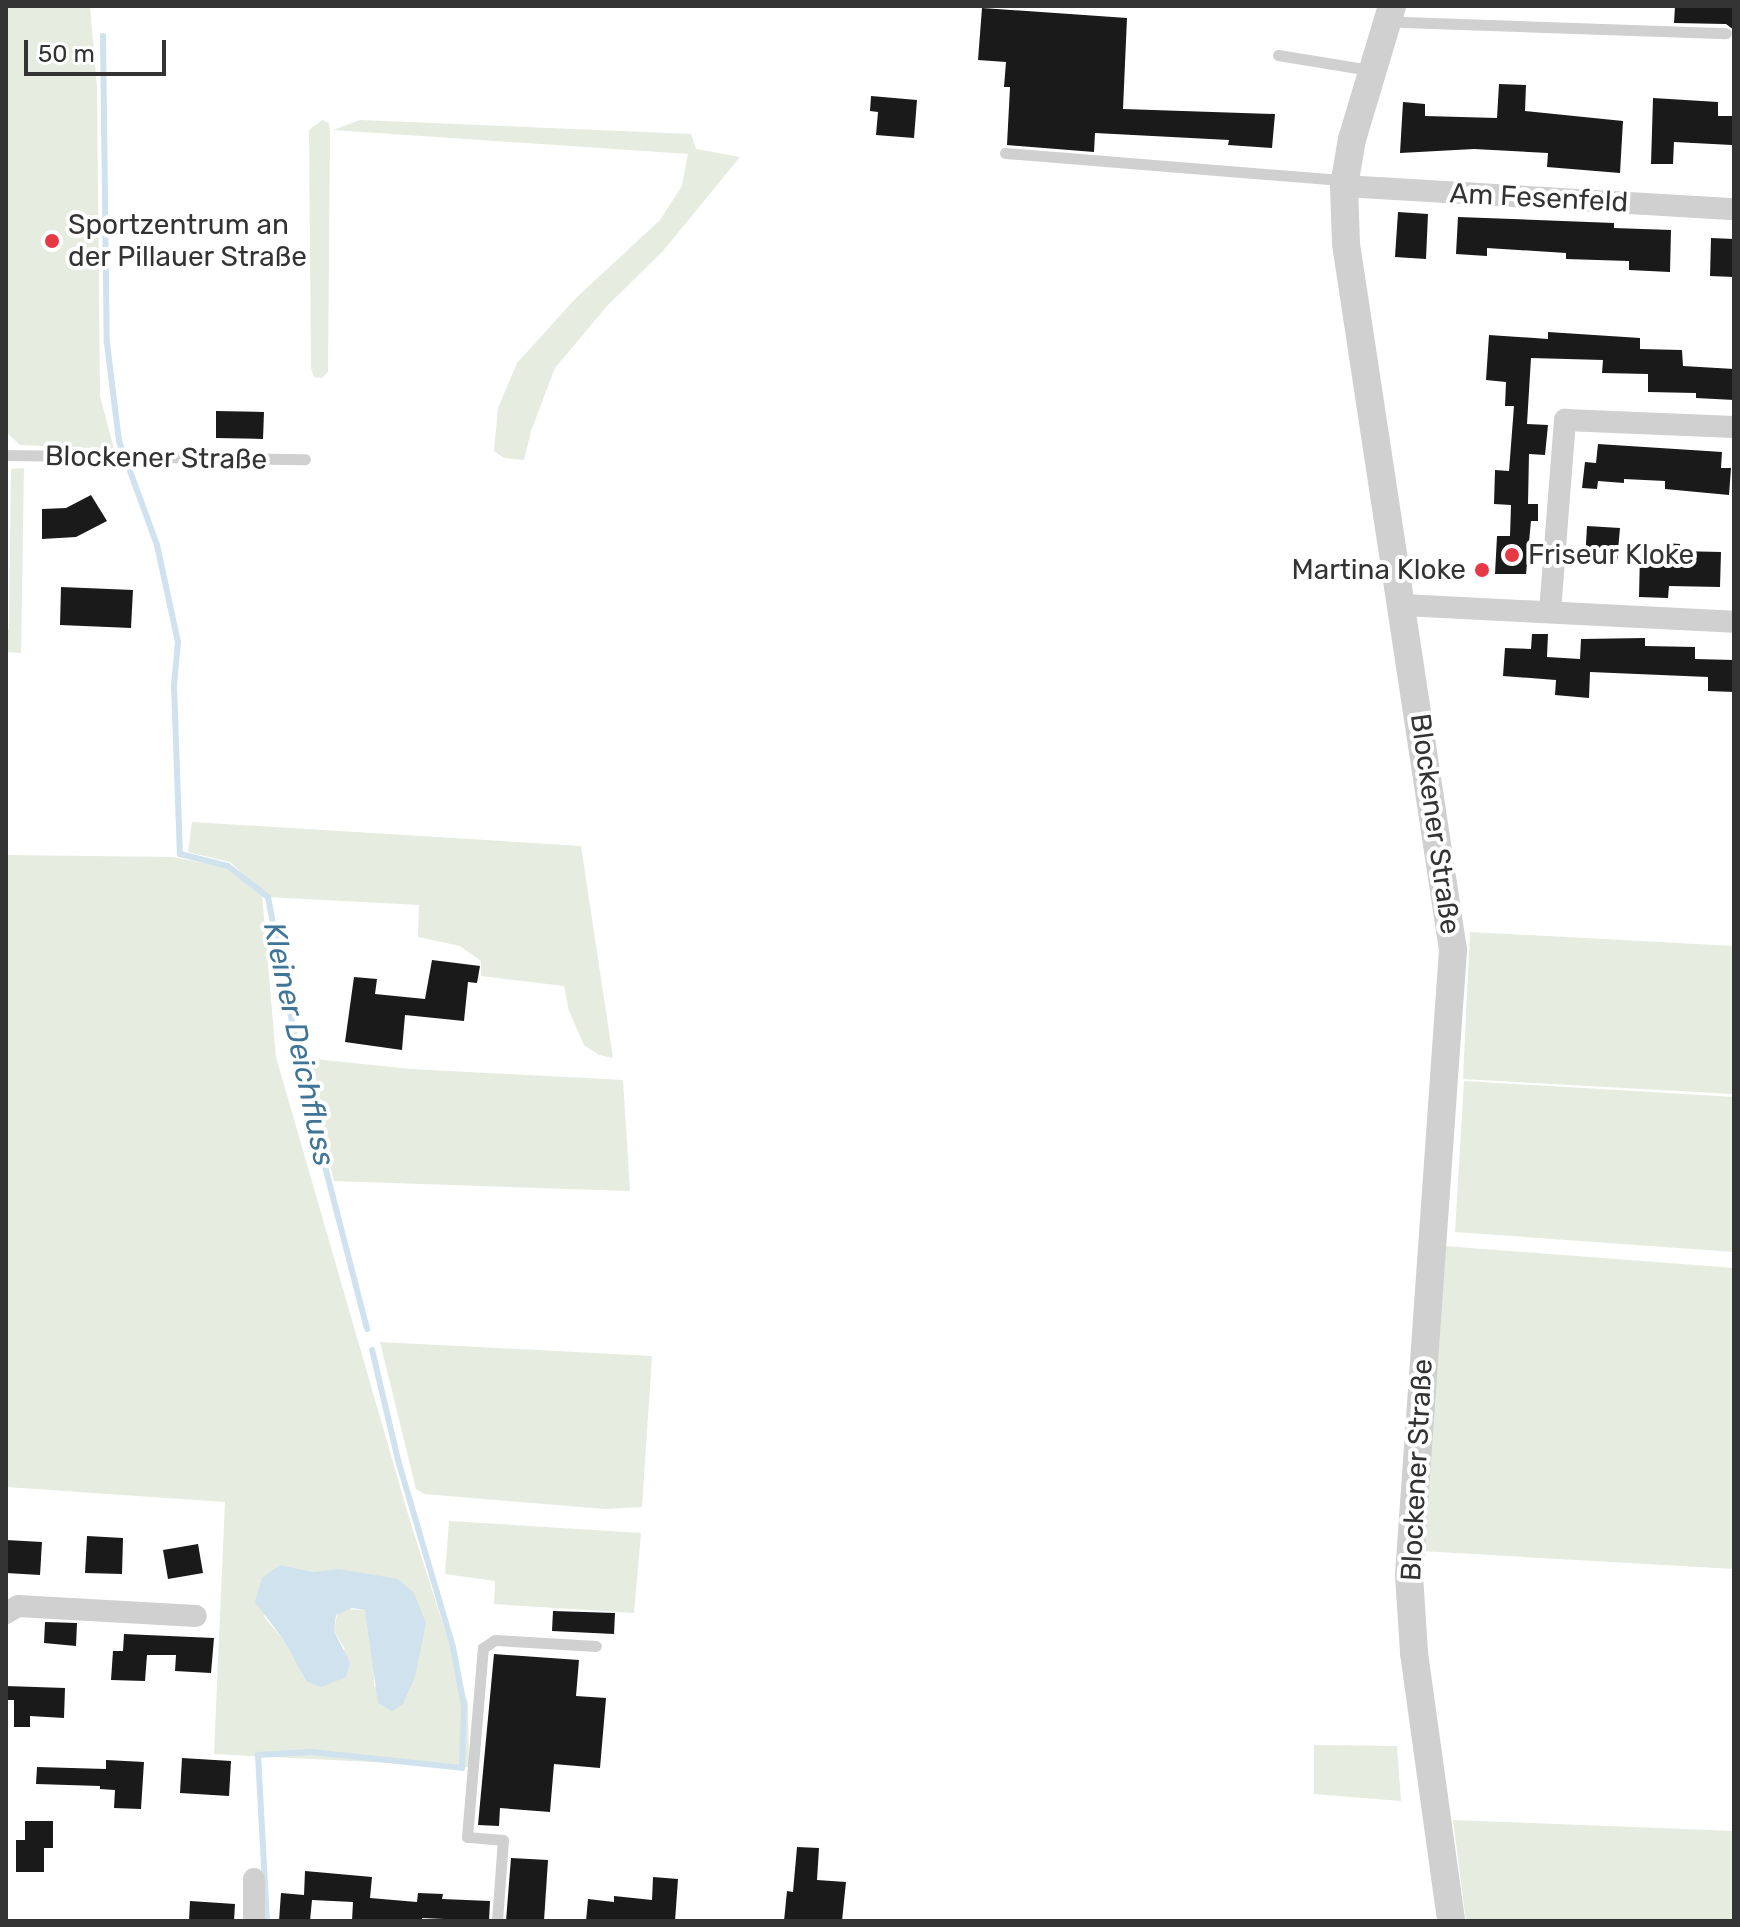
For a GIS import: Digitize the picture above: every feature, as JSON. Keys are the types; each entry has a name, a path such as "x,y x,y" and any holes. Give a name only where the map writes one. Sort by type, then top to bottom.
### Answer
{"street":[{"name":"Blockener Straße","path":"1390,12 1370,70 1345,183 1352,295 1403,605 1453,950 1410,1537 1414,1699 1432,1921"},
{"name":"Am Fesenfeld","path":"1345,183 1734,209"},
{"path":"1550,611 1565,420 1734,427"},
{"path":"1403,605 1734,622"},
{"path":"6,1613 18,1606 196,1616"},
{"name":"Blockener Straße","path":"1414,1653 1451,1921"},
{"path":"254,1879 254,1921"}],"lane":[{"path":"1390,12 1403,22 1726,33"},
{"path":"1278,55 1370,70"},
{"path":"1005,153 1345,183"},
{"name":"Blockener Straße","path":"6,455 305,459"},
{"path":"497,1921 503,1840 467,1837 483,1648 495,1640 596,1646"}],"shaded area":[{"name":"Sportzentrum an der Pillauer Straße","path":"6,6 90,6 97,87 100,396 114,449 20,445 6,432"},
{"path":"322,120 329,123 330,134 328,372 322,378 314,377 311,368 309,130"},
{"path":"360,120 691,134 696,149 740,157 663,251 607,306 555,368 531,431 524,460 504,458 494,451 498,408 517,363 576,298 660,220 682,186 688,154 333,130"},
{"path":"24,468 21,653 6,652 6,629 9,629 11,469"},
{"path":"192,822 581,846 613,1058 599,1055 584,1045 569,1011 564,986 481,976 481,961 460,946 418,937 419,905 268,897 230,862 188,852"},
{"path":"6,855 173,857 228,868 262,894 276,1057 410,1521 468,1703 469,1767 214,1754 225,1502 6,1487","holes":["280,1565 314,1572 426,1624 419,1650 374,1687 374,1656 365,1610 344,1609 337,1615 334,1631 345,1649 306,1681 283,1639 264,1617"]},
{"path":"1470,932 1734,946 1734,1094 1463,1079"},
{"path":"315,1059 411,1069 623,1080 630,1191 334,1181 307,1072"},
{"path":"1464,1081 1734,1097 1734,1252 1455,1232"},
{"path":"1444,1246 1734,1268 1734,1569 1421,1551"},
{"path":"380,1342 652,1356 642,1507 605,1509 424,1494 416,1489"},
{"path":"449,1521 641,1533 634,1613 494,1604 495,1581 445,1574"},
{"path":"1314,1745 1397,1746 1401,1801 1314,1794"},
{"path":"1453,1820 1734,1831 1734,1921 1466,1921"}],"water":[{"path":"280,1565 314,1572 339,1569 398,1579 414,1593 426,1623 415,1677 403,1704 392,1711 378,1703 365,1610 352,1608 336,1615 334,1631 350,1663 346,1677 321,1687 306,1681 283,1639 255,1602 262,1578"}],"building":[{"path":"1675,6 1734,6 1734,30 1726,24 1674,23"},
{"path":"982,8 1127,18 1123,109 1275,114 1272,148 1228,145 1229,140 1095,133 1094,152 1007,145 1010,87 1004,87 1006,62 978,60"},
{"path":"1499,84 1526,85 1525,111 1623,121 1620,173 1547,167 1548,153 1474,149 1400,153 1403,102 1425,104 1425,116 1497,118"},
{"path":"871,96 917,100 914,138 876,135 878,112 870,111"},
{"path":"1653,98 1718,102 1718,116 1733,116 1732,145 1674,142 1673,164 1651,164"},
{"path":"1398,212 1428,214 1426,259 1395,257"},
{"path":"1458,217 1614,223 1614,228 1671,230 1670,272 1629,270 1629,261 1566,259 1566,253 1487,248 1487,256 1456,254"},
{"path":"1711,238 1734,239 1734,277 1710,276"},
{"path":"1548,332 1640,338 1640,349 1682,350 1683,366 1734,369 1734,400 1696,398 1696,393 1648,392 1648,374 1602,373 1603,360 1531,358 1527,424 1548,425 1545,455 1529,454 1528,504 1538,504 1538,521 1531,521 1526,574 1495,574 1497,536 1510,536 1511,505 1494,504 1495,470 1509,471 1514,406 1505,406 1506,382 1486,380 1489,335 1548,339"},
{"path":"216,411 264,412 263,439 216,438"},
{"path":"1598,444 1722,452 1721,468 1731,468 1729,495 1665,489 1665,481 1624,479 1624,483 1598,481 1597,489 1582,488 1585,462 1596,463"},
{"path":"91,495 107,521 76,537 42,539 42,509 66,508"},
{"path":"1587,526 1620,528 1617,562 1585,561"},
{"path":"1664,543 1680,544 1679,551 1721,552 1720,587 1669,586 1668,598 1639,597 1640,554 1663,554"},
{"path":"61,587 133,590 131,628 60,625"},
{"path":"1532,634 1548,634 1547,657 1580,659 1581,639 1645,638 1645,646 1695,647 1695,659 1734,660 1734,692 1708,691 1708,677 1590,672 1589,698 1555,695 1556,680 1503,676 1505,648 1531,649"},
{"path":"432,960 480,966 477,983 468,982 464,1021 405,1015 402,1050 345,1042 354,977 377,979 375,994 425,999"},
{"path":"87,1536 123,1538 122,1574 85,1573"},
{"path":"6,1540 42,1542 40,1575 6,1573"},
{"path":"198,1544 203,1573 168,1579 163,1550"},
{"path":"553,1611 615,1613 614,1634 552,1631"},
{"path":"45,1622 77,1623 76,1646 44,1643"},
{"path":"124,1634 214,1638 211,1673 175,1671 176,1655 147,1655 145,1681 111,1680 113,1651 123,1651"},
{"path":"494,1654 579,1660 576,1696 606,1698 600,1768 554,1764 550,1812 500,1808 499,1826 478,1825"},
{"path":"6,1686 65,1688 64,1718 30,1716 30,1727 14,1727 14,1700 6,1700"},
{"path":"182,1758 231,1761 229,1796 180,1793"},
{"path":"106,1760 144,1762 141,1809 114,1808 115,1790 100,1789 100,1786 36,1784 37,1767 106,1769"},
{"path":"25,1821 53,1821 53,1848 44,1848 44,1872 16,1872 16,1840 25,1840"},
{"path":"797,1847 819,1848 817,1880 846,1882 842,1921 784,1921 787,1891 793,1892"},
{"path":"511,1858 548,1860 544,1921 506,1921"},
{"path":"305,1871 372,1877 370,1898 417,1902 418,1893 443,1894 442,1899 490,1901 489,1921 422,1918 422,1921 352,1921 353,1902 312,1900 310,1921 279,1921 281,1893 304,1895"},
{"path":"653,1877 678,1879 675,1921 586,1921 588,1899 614,1902 614,1896 652,1900"},
{"path":"190,1901 235,1904 234,1921 189,1921"}],"waterway":[{"name":"Kleiner Deichfluss","path":"103,36 107,343 119,441 157,545 178,642 174,685 180,854 228,866 268,897 305,1089 367,1329"},
{"name":"Kleiner Deichfluss","path":"267,1921 258,1755 311,1752 462,1768 464,1706 453,1647 399,1464 372,1350"}],"place":[{"name":"Sportzentrum an der Pillauer Straße","path":"52,241"},
{"name":"Friseur Kloke","path":"1512,555"},
{"name":"Martina Kloke","path":"1482,570"}]}
